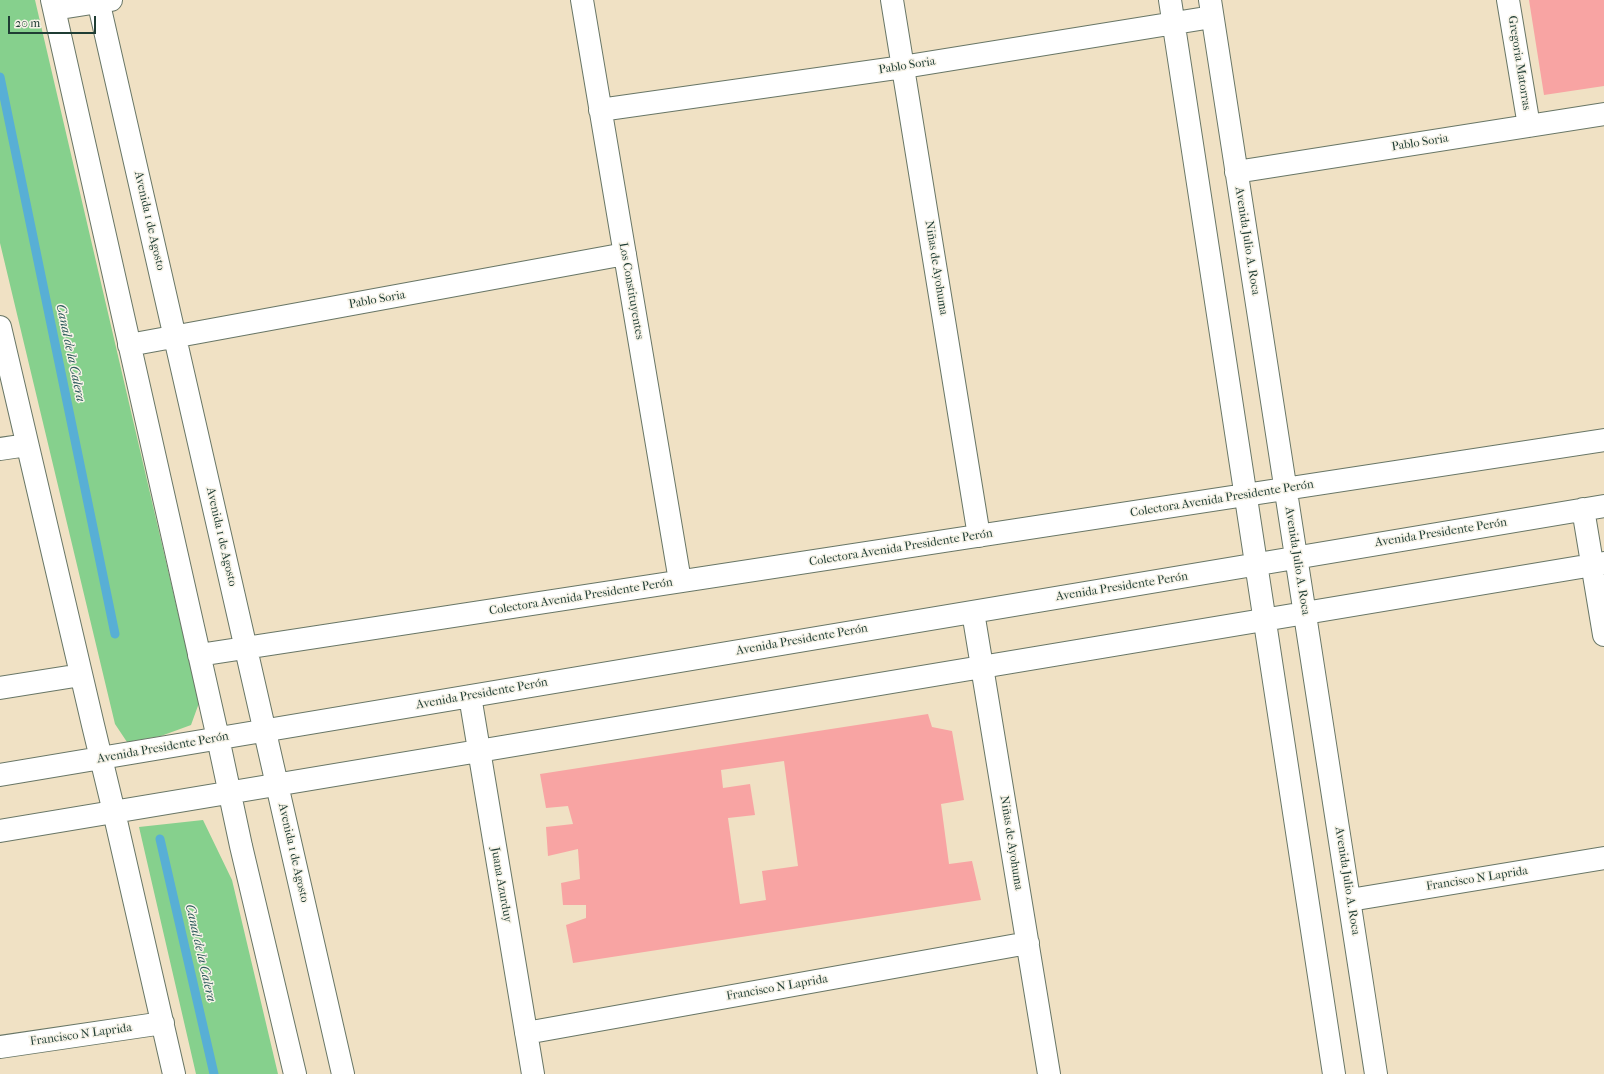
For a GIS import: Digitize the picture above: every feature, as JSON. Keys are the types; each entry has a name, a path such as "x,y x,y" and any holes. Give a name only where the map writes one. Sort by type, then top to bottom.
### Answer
{"street":[{"name":"Los Constituyentes","path":"582,0 680,581"},
{"name":"Niñas de Ayohuma","path":"892,0 979,536"},
{"path":"1170,0 1334,1074"},
{"name":"Gregoria Matorras","path":"1508,0 1529,126"},
{"path":"103,1 53,5 241,846 295,1074"},
{"name":"Avenida 1 de Agosto","path":"103,1 175,337 343,1074"},
{"name":"Pablo Soria","path":"600,110 903,67 1173,23 1211,9"},
{"name":"Avenida Julio A. Roca","path":"1211,9 1376,1074"},
{"name":"Pablo Soria","path":"1236,172 1604,114"},
{"name":"Pablo Soria","path":"130,345 624,254"},
{"path":"0,327 81,675 102,758 174,1074"},
{"name":"Colectora Avenida Presidente Perón","path":"199,655 1604,440"},
{"path":"0,449 28,445"},
{"path":"1594,508 1604,635"},
{"name":"Avenida Presidente Perón","path":"0,775 1594,508"},
{"path":"0,831 1598,564"},
{"name":"Niñas de Ayohuma","path":"973,612 1050,1074"},
{"path":"0,688 81,675"},
{"name":"Juana Azurduy","path":"470,696 533,1074"},
{"name":"Francisco N Laprida","path":"1350,900 1604,858"},
{"name":"Francisco N Laprida","path":"526,1033 1028,943"},
{"name":"Francisco N Laprida","path":"0,1046 162,1023"}],"green space":[{"path":"0,0 35,0 199,703 191,725 161,736 127,742 115,724 0,243"},
{"path":"203,820 232,880 278,1074 196,1074 139,827"}],"building":[{"path":"1529,0 1604,0 1604,86 1544,95"},
{"path":"928,714 932,727 952,731 964,800 941,804 949,864 972,861 981,900 573,963 566,925 586,918 586,905 563,905 561,883 580,879 578,849 548,856 546,827 573,824 568,806 546,808 540,774","holes":["784,761 798,866 762,871 766,900 740,904 728,818 755,815 750,784 723,788 721,770"]}],"waterway":[{"name":"Canal de la Calera","path":"0,77 115,634"},
{"name":"Canal de la Calera","path":"160,839 214,1074"}]}
